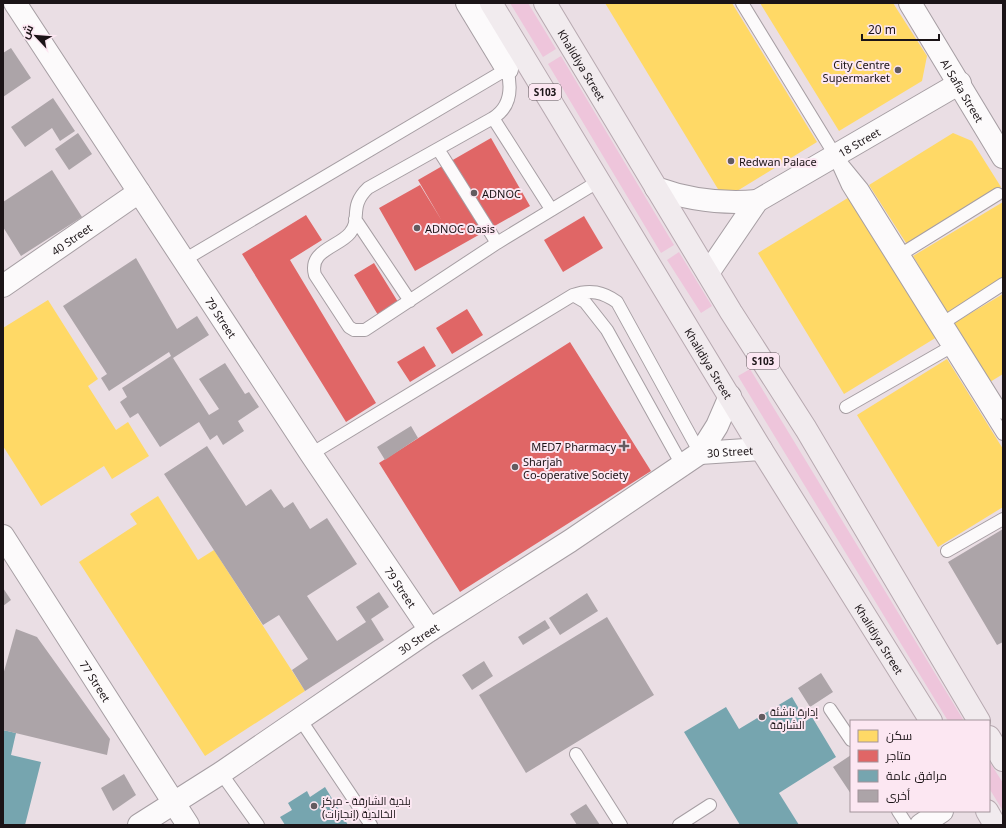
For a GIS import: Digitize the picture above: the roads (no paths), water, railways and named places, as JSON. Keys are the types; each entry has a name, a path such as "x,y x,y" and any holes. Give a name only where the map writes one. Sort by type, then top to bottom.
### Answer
{"main road":[{"name":"Khalidiya Street","path":"491,3 761,449 930,720"},
{"name":"Khalidiya Street","path":"545,3 708,273 806,429 978,720"},
{"path":"990,739 1003,760"},
{"path":"988,812 995,825"}],"street":[{"name":"79 Street","path":"15,3 311,454 430,630"},
{"path":"467,3 507,70"},
{"name":"Al Safia Street","path":"910,3 960,83 1003,158"},
{"name":"18 Street","path":"708,273 757,201 960,83"},
{"name":"18 Street","path":"656,188 688,198 706,201 757,201"},
{"name":"40 Street","path":"3,286 139,192"},
{"name":"30 Street","path":"139,825 221,773 430,630 570,540 691,459 717,426 730,396"},
{"name":"30 Street","path":"691,459 761,449"},
{"name":"77 Street","path":"3,536 188,825"},
{"path":"921,825 940,812"}],"lane":[{"path":"742,3 835,155 862,188 946,321 998,394 1003,413"},
{"path":"184,260 507,70 510,81 510,96 502,111 493,118 368,188 357,202 354,228 349,235 317,257 314,266 314,275 344,320 354,330 365,330 497,243 599,181"},
{"path":"493,118 552,209"},
{"path":"438,149 497,243"},
{"path":"835,155 848,186 1003,434"},
{"path":"903,253 998,194"},
{"path":"356,219 410,301"},
{"path":"946,321 1003,284"},
{"path":"311,454 574,295 594,292 607,294 617,302 691,459"},
{"path":"574,295 585,302 607,330 691,459"},
{"path":"846,407 949,348"},
{"path":"947,551 1003,519"},
{"path":"830,709 850,739"},
{"path":"300,719 370,825"},
{"path":"576,754 621,825"},
{"path":"221,773 258,825"},
{"path":"679,825 710,805"},
{"path":"899,812 907,825"}],"place":[{"name":"City Centre Supermarket","path":"898,70"},
{"name":"Redwan Palace","path":"731,161"},
{"name":"ADNOC","path":"474,193"},
{"name":"ADNOC Oasis","path":"417,228"},
{"name":"MED7 Pharmacy","path":"624,446"},
{"name":"Sharjah Co-operative Society","path":"515,467"},
{"name":"إدارة ناشئة الشارقة","path":"762,717"},
{"name":"بلدية الشارقة - مركز الخالدية (إنجازات)","path":"314,806"}]}
